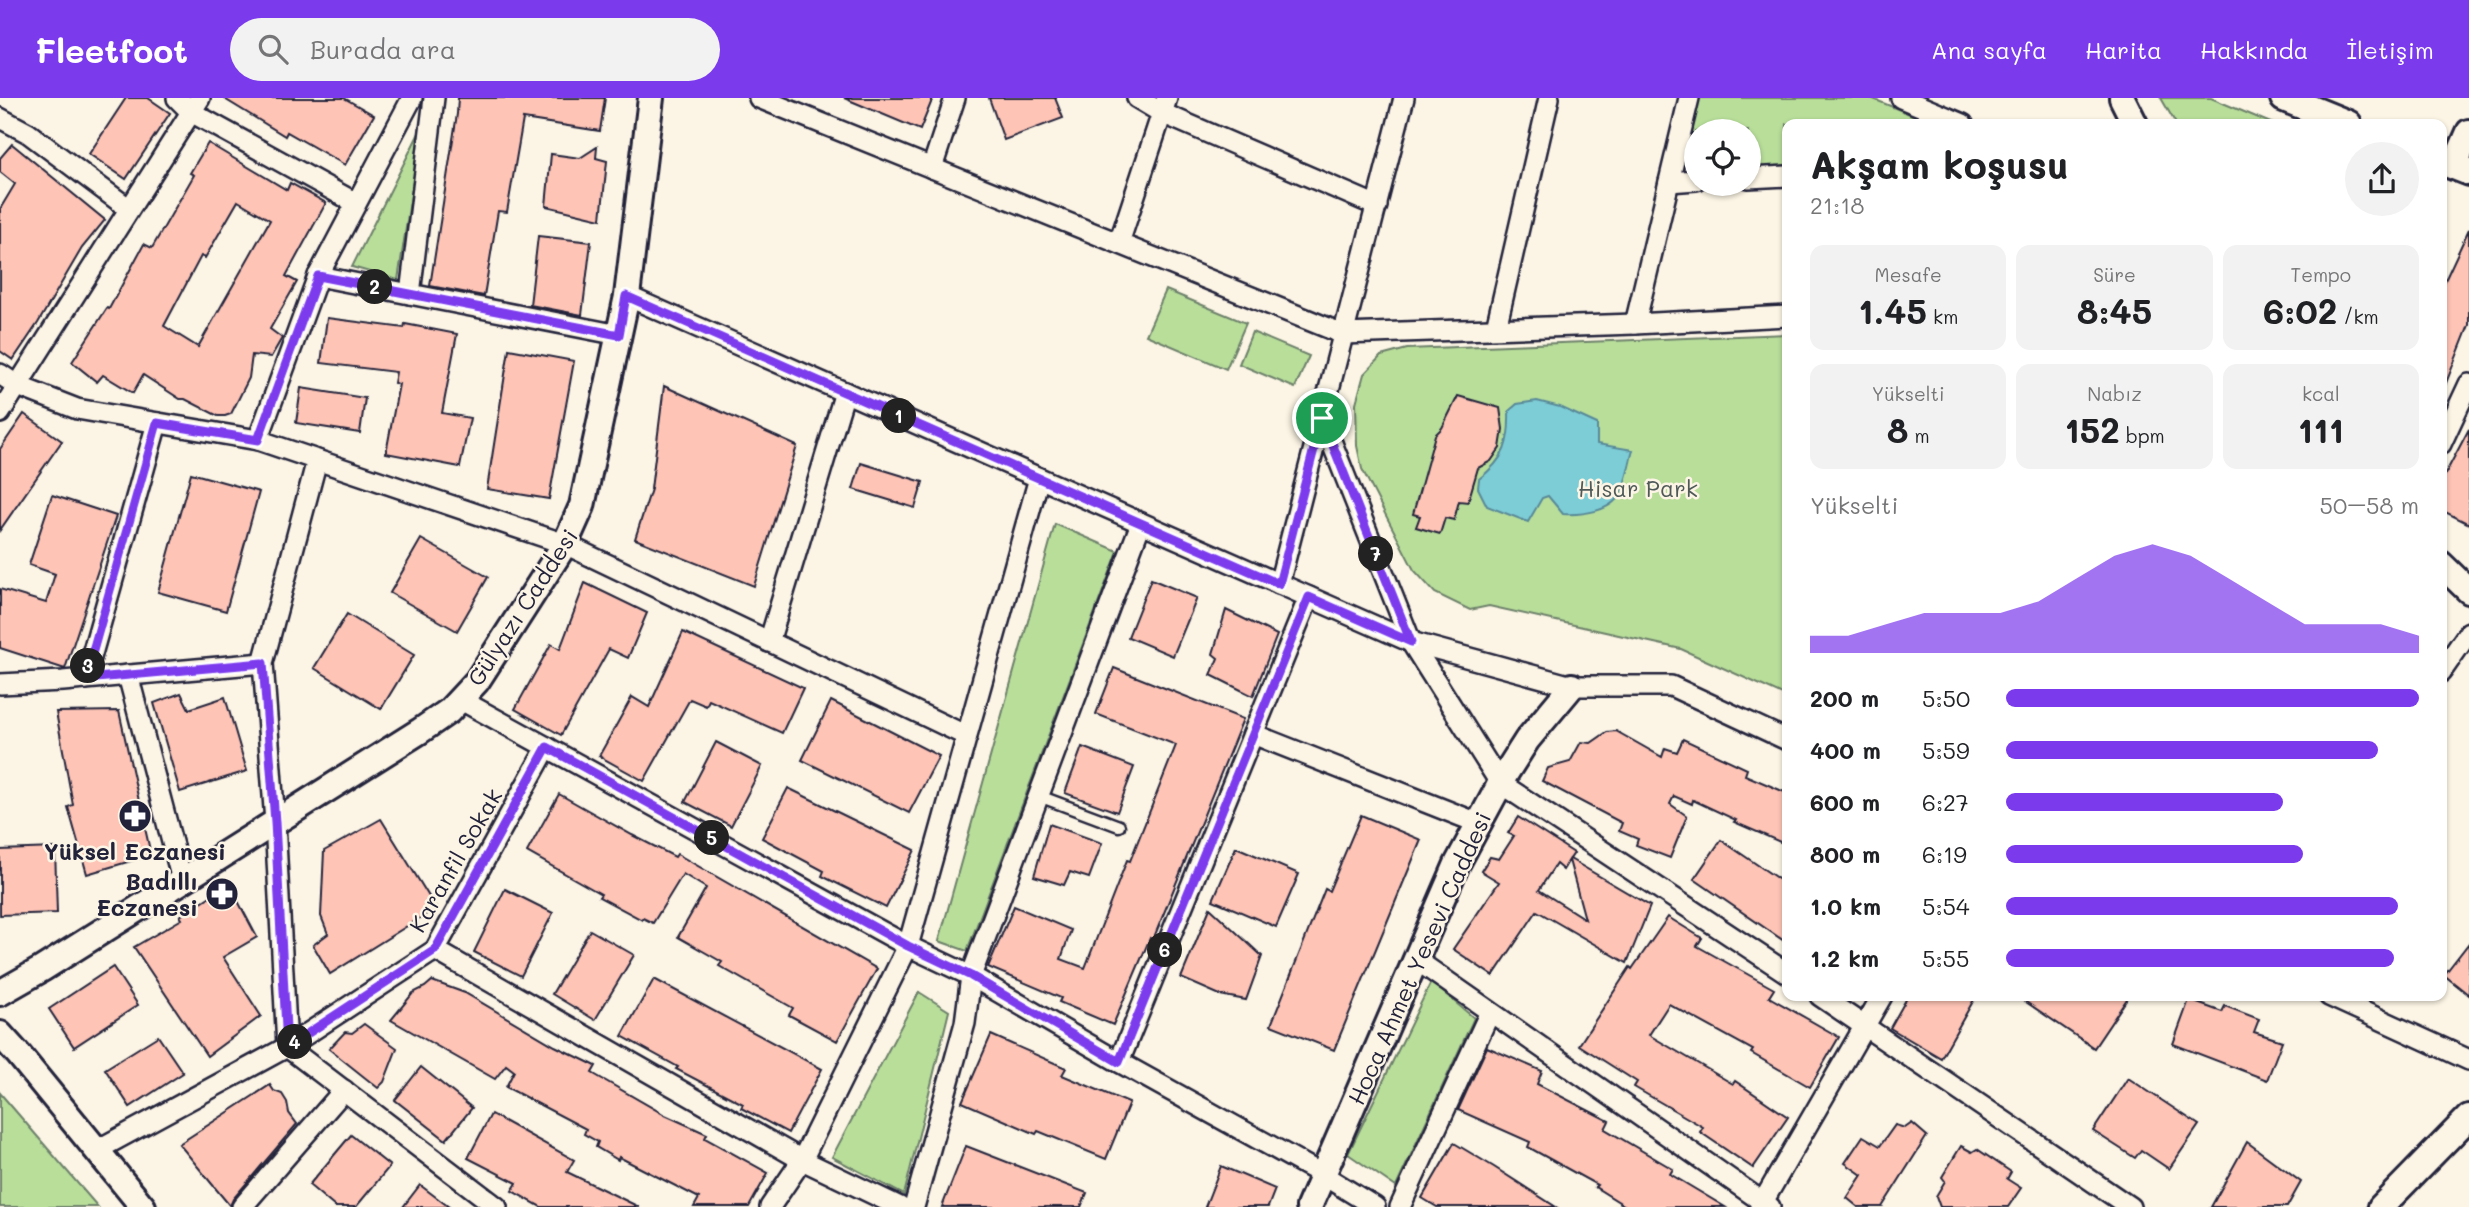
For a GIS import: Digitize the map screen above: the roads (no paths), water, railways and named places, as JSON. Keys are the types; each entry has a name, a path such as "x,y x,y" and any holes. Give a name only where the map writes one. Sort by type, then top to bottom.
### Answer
{"main road":[{"path":"2284,98 2336,119"}],"street":[{"path":"258,440 318,276 412,98"},
{"path":"410,294 434,98"},
{"name":"Gülyazı Caddesi","path":"0,993 43,969 420,731 449,711 477,681 565,544 582,506 626,296 651,98"},
{"path":"759,98 1343,334 1782,316"},
{"path":"932,167 955,98"},
{"path":"1137,98 1165,106 1377,206"},
{"path":"1279,584 1404,98"},
{"path":"1496,328 1549,98"},
{"path":"1635,324 1689,98"},
{"path":"1901,98 1951,119"},
{"path":"2122,98 2132,119"},
{"path":"0,413 128,208 189,103 356,203"},
{"path":"1119,243 1165,106"},
{"path":"0,118 28,133 128,208"},
{"path":"2455,166 2469,132"},
{"path":"1761,177 1782,176"},
{"path":"1670,182 1684,181"},
{"path":"318,276 619,335"},
{"path":"626,296 1411,642 1573,687 1671,686 1782,738"},
{"path":"0,374 18,386 76,409 258,440 565,544 967,736"},
{"path":"2447,431 2469,384"},
{"path":"769,642 845,392"},
{"path":"1322,418 1411,642 1500,783 1782,971"},
{"path":"85,679 157,423"},
{"path":"317,460 263,663 287,1047 497,1207"},
{"path":"770,1207 802,1160 908,946 1040,478"},
{"path":"914,1207 965,1023 971,976 1141,523"},
{"path":"2447,570 2469,591"},
{"path":"1119,1062 1309,597"},
{"path":"2447,664 2469,632"},
{"path":"0,684 263,663"},
{"path":"128,675 183,880"},
{"name":"Hoca Ahmet Yesevi Caddesi","path":"1309,1207 1457,864 1500,783 1527,740 1573,687"},
{"path":"461,700 908,946 971,976 1375,1207"},
{"path":"1253,734 1478,823"},
{"name":"Karanfil Sokak","path":"97,1150 287,1047 435,950 547,747"},
{"path":"435,950 802,1160 900,1207"},
{"path":"1415,960 1764,1205 1879,1001"},
{"path":"1828,1001 2130,1207"},
{"path":"2340,1001 2469,1060"},
{"path":"1400,1207 1490,1012"},
{"path":"0,1034 143,1207"},
{"path":"242,1207 344,1090"},
{"path":"2381,1207 2469,1117"}],"lane":[{"path":"1039,796 1119,826"}],"water":[{"path":"1537,401 1560,407 1597,424 1597,444 1633,450 1620,494 1610,505 1587,513 1563,514 1548,496 1542,498 1528,522 1487,506 1478,488 1479,479 1495,464 1504,450 1509,411 1517,404"}],"place":[{"name":"Yüksel Eczanesi","path":"135,816"},
{"name":"Badıllı Eczanesi","path":"222,894"}],"park label":[{"name":"Hisar Park","path":"1638,488"}]}
